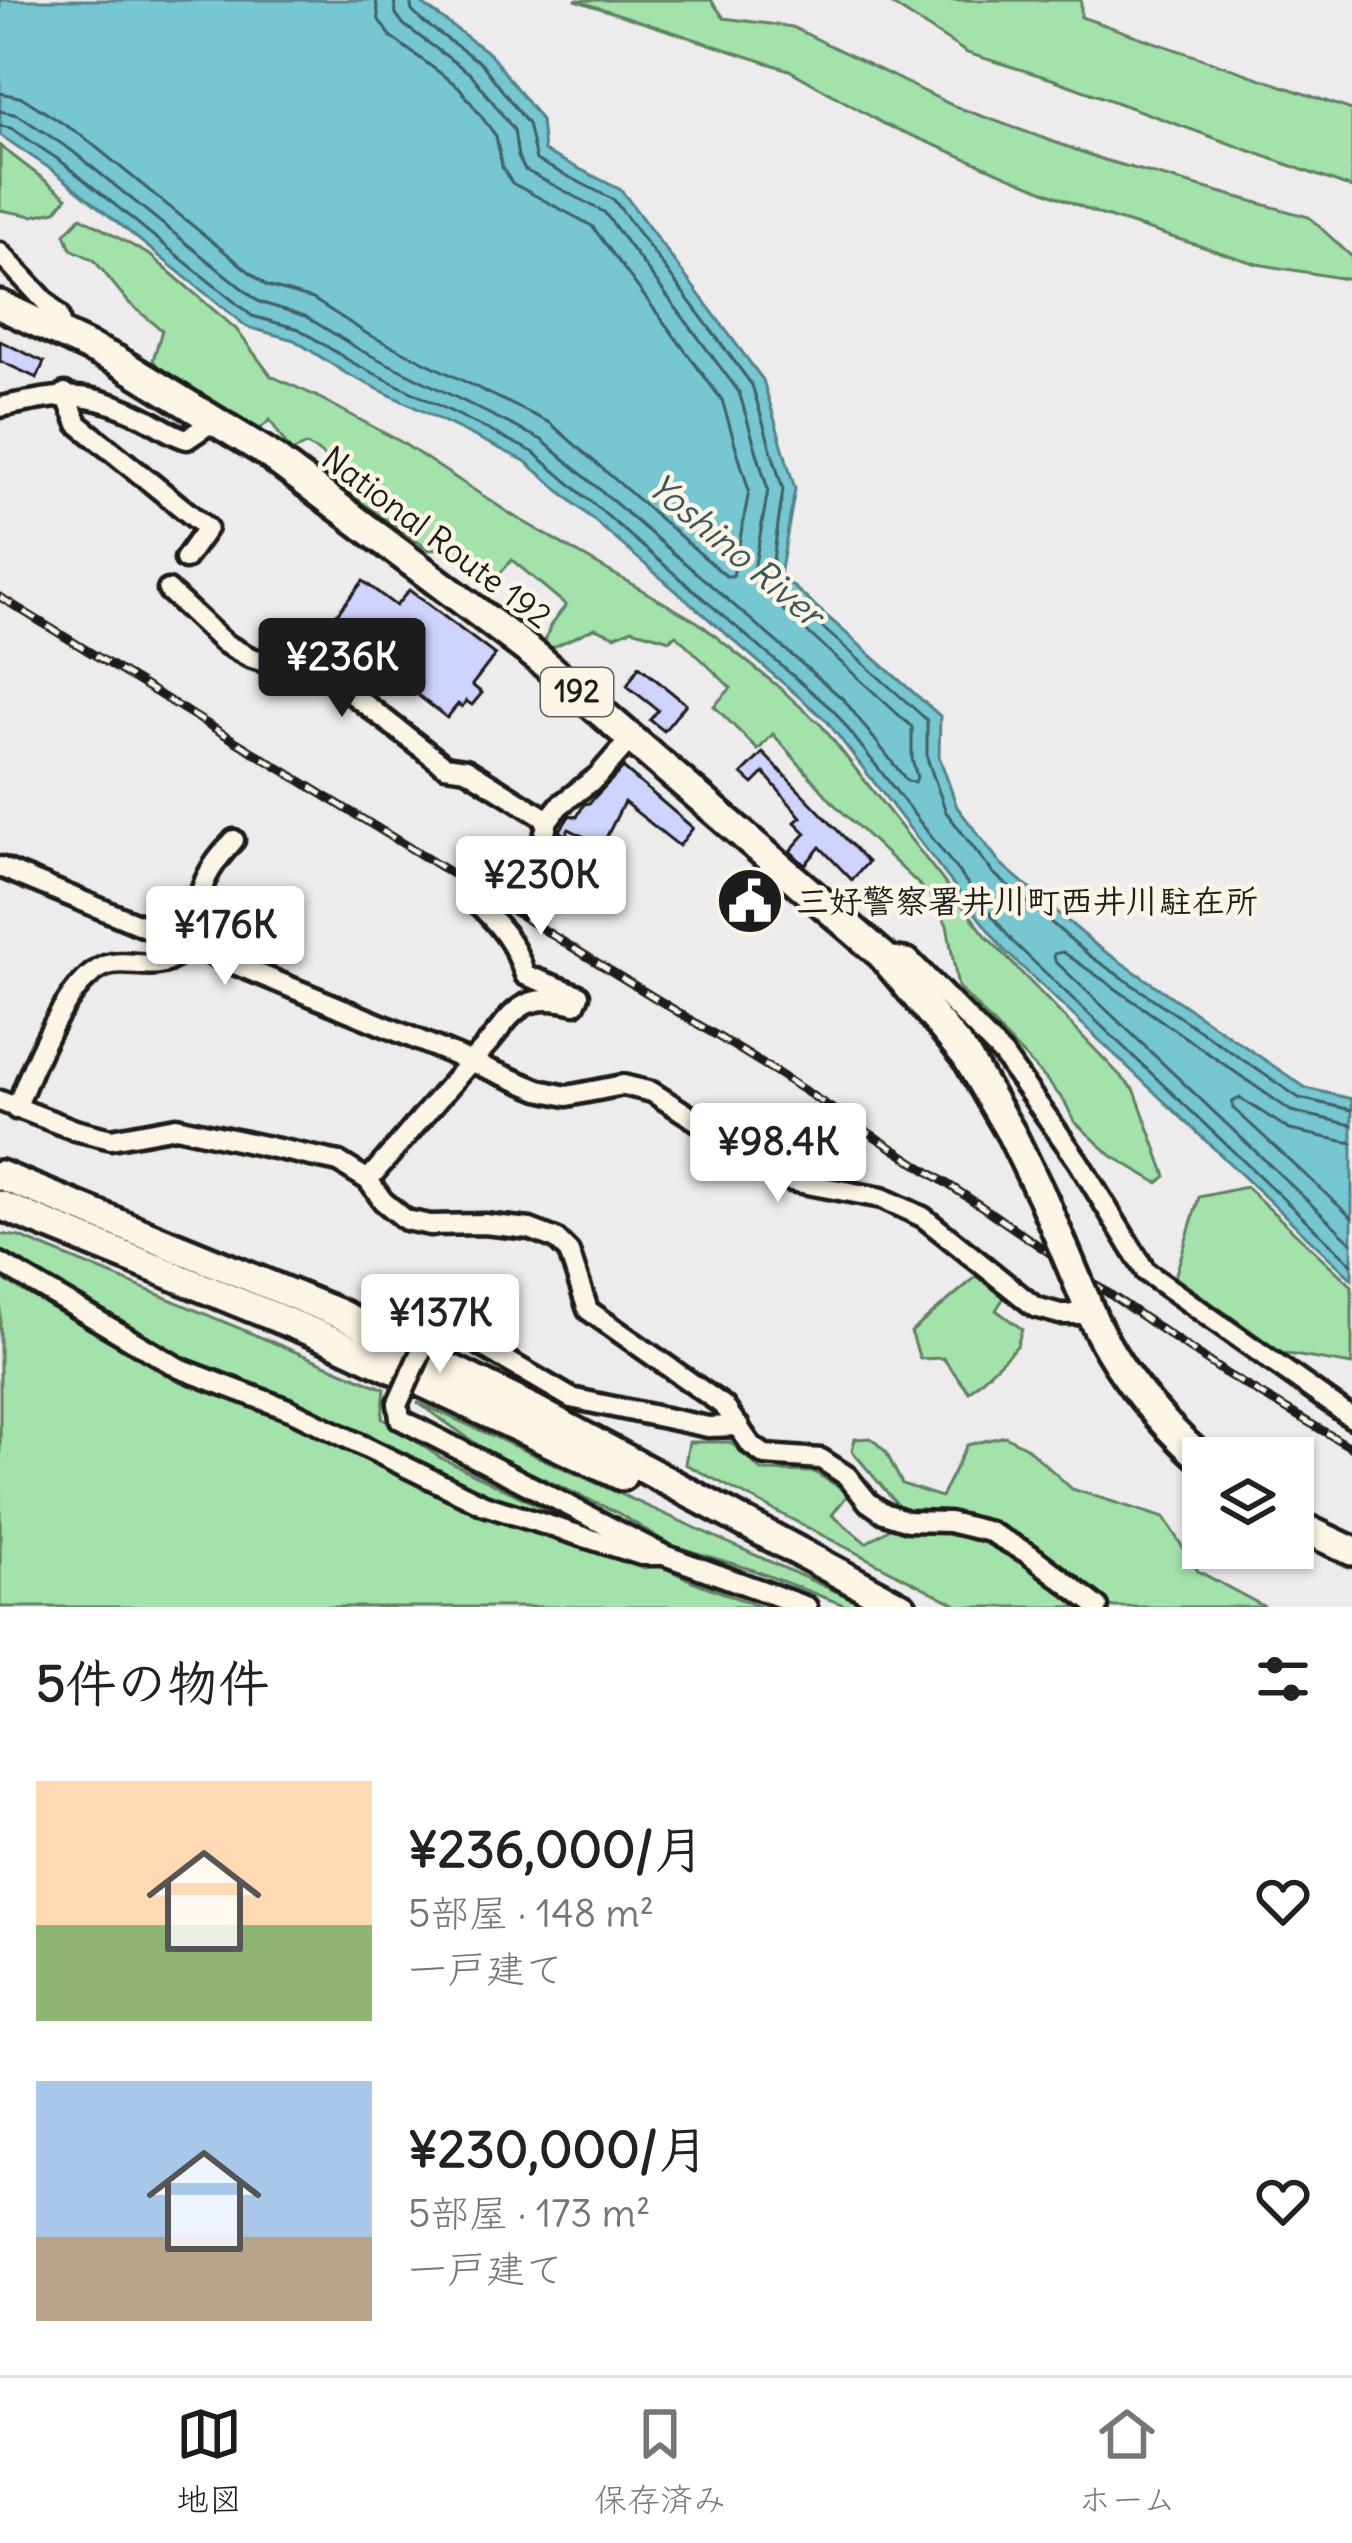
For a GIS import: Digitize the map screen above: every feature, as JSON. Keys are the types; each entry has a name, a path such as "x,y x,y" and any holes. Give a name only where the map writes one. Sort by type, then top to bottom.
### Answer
{"highway":[{"name":"National Route 192","path":"0,305 116,360 215,420 405,554 537,657 882,955 966,1056 1012,1135 1088,1306 1143,1397 1182,1438"},
{"path":"0,1174 340,1314 531,1408 902,1607"},
{"path":"0,1205 329,1340 855,1582"},
{"path":"1314,1533 1352,1551"}],"street":[{"path":"0,253 58,315 63,335"},
{"path":"0,407 65,393 140,415 180,438 196,435 215,420"},
{"path":"65,393 78,424 207,528 184,560"},
{"path":"169,590 224,644 267,663 331,677 446,766 466,769 548,820"},
{"path":"368,1180 524,1003 560,1000 575,1004 579,995 525,975 518,951 503,928 475,900 482,883 538,863 548,820 598,776 631,738"},
{"path":"234,840 204,880 175,957 155,965 112,963 97,969 55,1018 8,1105 111,1139 176,1127 339,1162 368,1180 406,1220 530,1229 556,1239 569,1252 588,1310 724,1406 751,1444 765,1455 821,1459 847,1476 884,1514 990,1532 1029,1554 1098,1607"},
{"path":"0,867 538,1090 567,1096 623,1085 652,1092 791,1181 882,1198 923,1217 1035,1307 1060,1314 1088,1306"},
{"path":"882,955 909,958 1003,1055 1078,1161 1146,1272 1352,1418"},
{"path":"0,1263 179,1368 290,1410 484,1505 641,1555 664,1555"},
{"path":"739,1426 708,1427 571,1398 482,1346 444,1316 432,1328 398,1403 400,1419 664,1555 807,1607"}],"green space":[{"path":"575,0 711,0 724,18 792,27 954,106 1104,160 1309,217 1352,257 1352,280 1257,264 1099,214 884,124 789,70"},
{"path":"885,0 1081,0 1081,17 1352,110 1352,188 1055,80 967,53"},
{"path":"0,146 67,197 56,211 33,216 0,210"},
{"path":"81,217 151,256 236,329 271,376 401,442 512,515 699,623 775,684 822,726 987,937 1135,1091 1166,1176 1158,1183 1112,1156 1074,1121 1044,1077 958,987 947,925 929,894 834,804 773,734 758,750 714,706 731,688 676,635 670,640 632,629 615,636 595,628 551,648 545,642 550,626 566,605 512,560 495,579 449,549 429,550 330,480 327,462 317,451 306,445 291,452 270,420 260,429 161,371 153,360 162,330 129,303 94,260 71,249 65,234"},
{"path":"1246,1187 1352,1286 1352,1365 1282,1353 1175,1277 1199,1197"},
{"path":"0,1234 20,1237 385,1389 382,1418 439,1457 692,1581 761,1607 0,1607"},
{"path":"977,1276 1005,1296 996,1310 1022,1329 1017,1346 969,1392 943,1358 920,1359 911,1332"},
{"path":"417,1402 870,1607 849,1607 671,1545 618,1513 492,1455"},
{"path":"1005,1436 1026,1447 1072,1489 1164,1518 1182,1546 1182,1569 1197,1569 1265,1607 961,1607 685,1464 689,1442 730,1442 762,1471 814,1472 849,1493 832,1515 866,1543 892,1527 897,1504 852,1451 855,1439 871,1438 886,1452 902,1484 941,1497 967,1445"}],"water":[{"name":"Yoshino River","path":"0,0 417,0 490,54 541,120 544,151 621,190 763,380 795,489 780,575 940,716 939,756 957,807 1001,864 1097,946 1306,1088 1352,1099 1352,1279 1003,949 826,720 525,461 347,374 294,340 247,327 55,172 0,135"}],"building":[{"path":"0,341 44,362 37,378 0,361"},
{"path":"363,581 396,606 409,590 495,655 472,685 482,693 472,705 458,704 447,718 328,625"},
{"path":"639,666 686,704 664,731 650,720 658,710 627,686"},
{"path":"763,753 868,862 852,880 820,847 805,865 790,851 806,833 795,822 801,817 764,773 753,784 742,774"},
{"path":"623,768 693,828 679,846 624,802 602,846 569,829 566,835 559,832 570,815 577,817 584,804"}],"railway":[{"path":"0,597 776,1072 1225,1373 1352,1448"}],"place":[{"name":"三好警察署井川町西井川駐在所","path":"750,901"}]}
